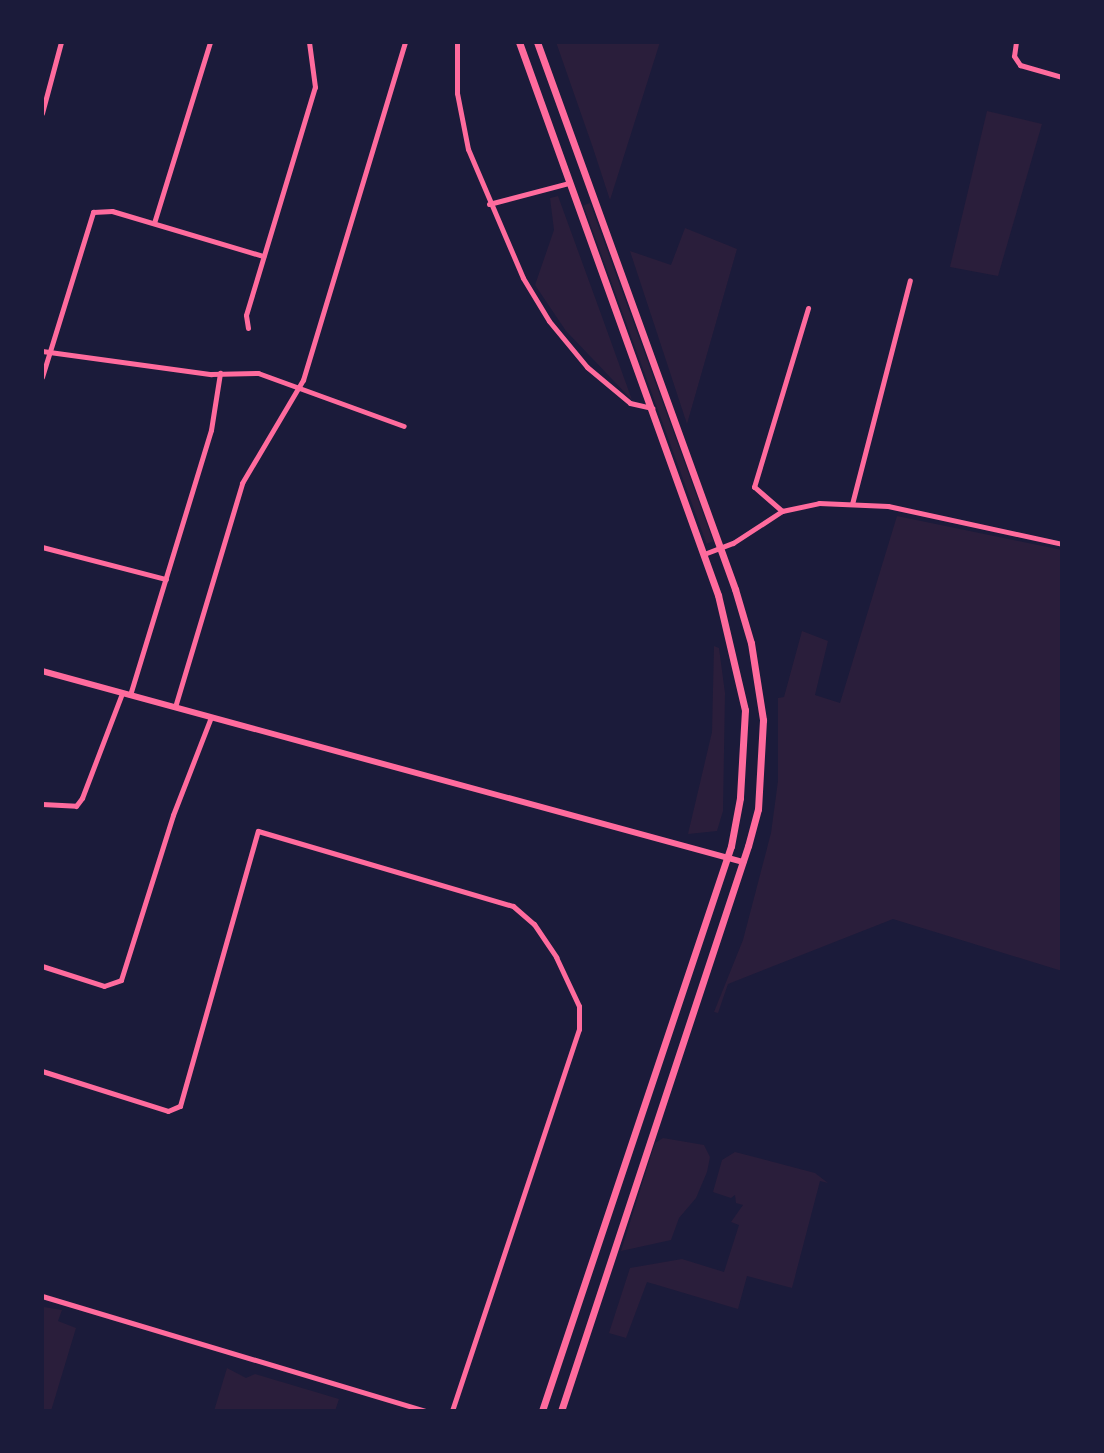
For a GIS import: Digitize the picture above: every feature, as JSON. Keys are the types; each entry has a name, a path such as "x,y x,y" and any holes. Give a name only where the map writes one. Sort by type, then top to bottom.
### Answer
{"main road":[{"path":"519,42 704,554 733,646 745,710 740,798 727,857 542,1411"},
{"path":"537,42 721,547 751,643 763,720 758,809 743,862 561,1411"},
{"path":"666,1042 682,1047"},
{"path":"640,1122 656,1127"},
{"path":"595,1257 610,1262"}],"street":[{"path":"42,113 61,42"},
{"path":"154,223 210,42"},
{"path":"248,328 246,315 315,87 309,42"},
{"path":"175,707 242,483 300,386 405,42"},
{"path":"457,42 457,93 468,149 489,204 523,278 567,344 630,403 652,408"},
{"path":"1016,42 1014,56 1020,65 1062,77"},
{"path":"489,204 569,183"},
{"path":"42,377 93,212 112,211 263,256"},
{"path":"852,504 910,280"},
{"path":"782,511 754,487 808,308"},
{"path":"42,351 220,373 258,373 300,386 404,426"},
{"path":"130,695 211,430 220,373"},
{"path":"704,554 782,511 810,504 888,506 1062,544"},
{"path":"42,547 166,579"},
{"path":"42,671 743,862"},
{"path":"42,804 76,806 82,798 122,693"},
{"path":"42,966 104,986 121,980 173,815 211,717"},
{"path":"42,1070 168,1111 180,1106 254,837 258,831 339,852 513,906 546,941 575,993 580,1018 574,1052 452,1411"},
{"path":"44,1297 425,1411"}],"shaded area":[{"path":"556,42 660,42 610,200 593,148"},
{"path":"987,111 1042,124 998,276 950,267"},
{"path":"558,196 632,400 566,331 535,285 554,230 550,198"},
{"path":"590,203 713,541 707,544 583,205"},
{"path":"685,228 737,249 687,424 630,251 671,265"},
{"path":"897,516 1062,550 1062,971 893,919 728,984 718,1013 714,1012 743,940 771,833 778,781 778,698 784,697 802,631 828,641 815,695 840,703"},
{"path":"714,646 719,648 725,693 723,811 717,831 688,834 712,732"},
{"path":"663,1138 704,1145 710,1157 707,1172 696,1198 679,1218 671,1240 621,1251 655,1143"},
{"path":"735,1152 815,1173 828,1183 820,1181 792,1288 747,1276 738,1309 647,1282 626,1338 609,1333 630,1268 682,1259 724,1272 739,1225 731,1222 743,1205 736,1203 735,1195 731,1198 713,1192 722,1160"},
{"path":"44,1307 62,1310 58,1321 76,1328 51,1411 42,1411"},
{"path":"227,1368 246,1378 255,1374 339,1399 335,1411 214,1411"}]}
